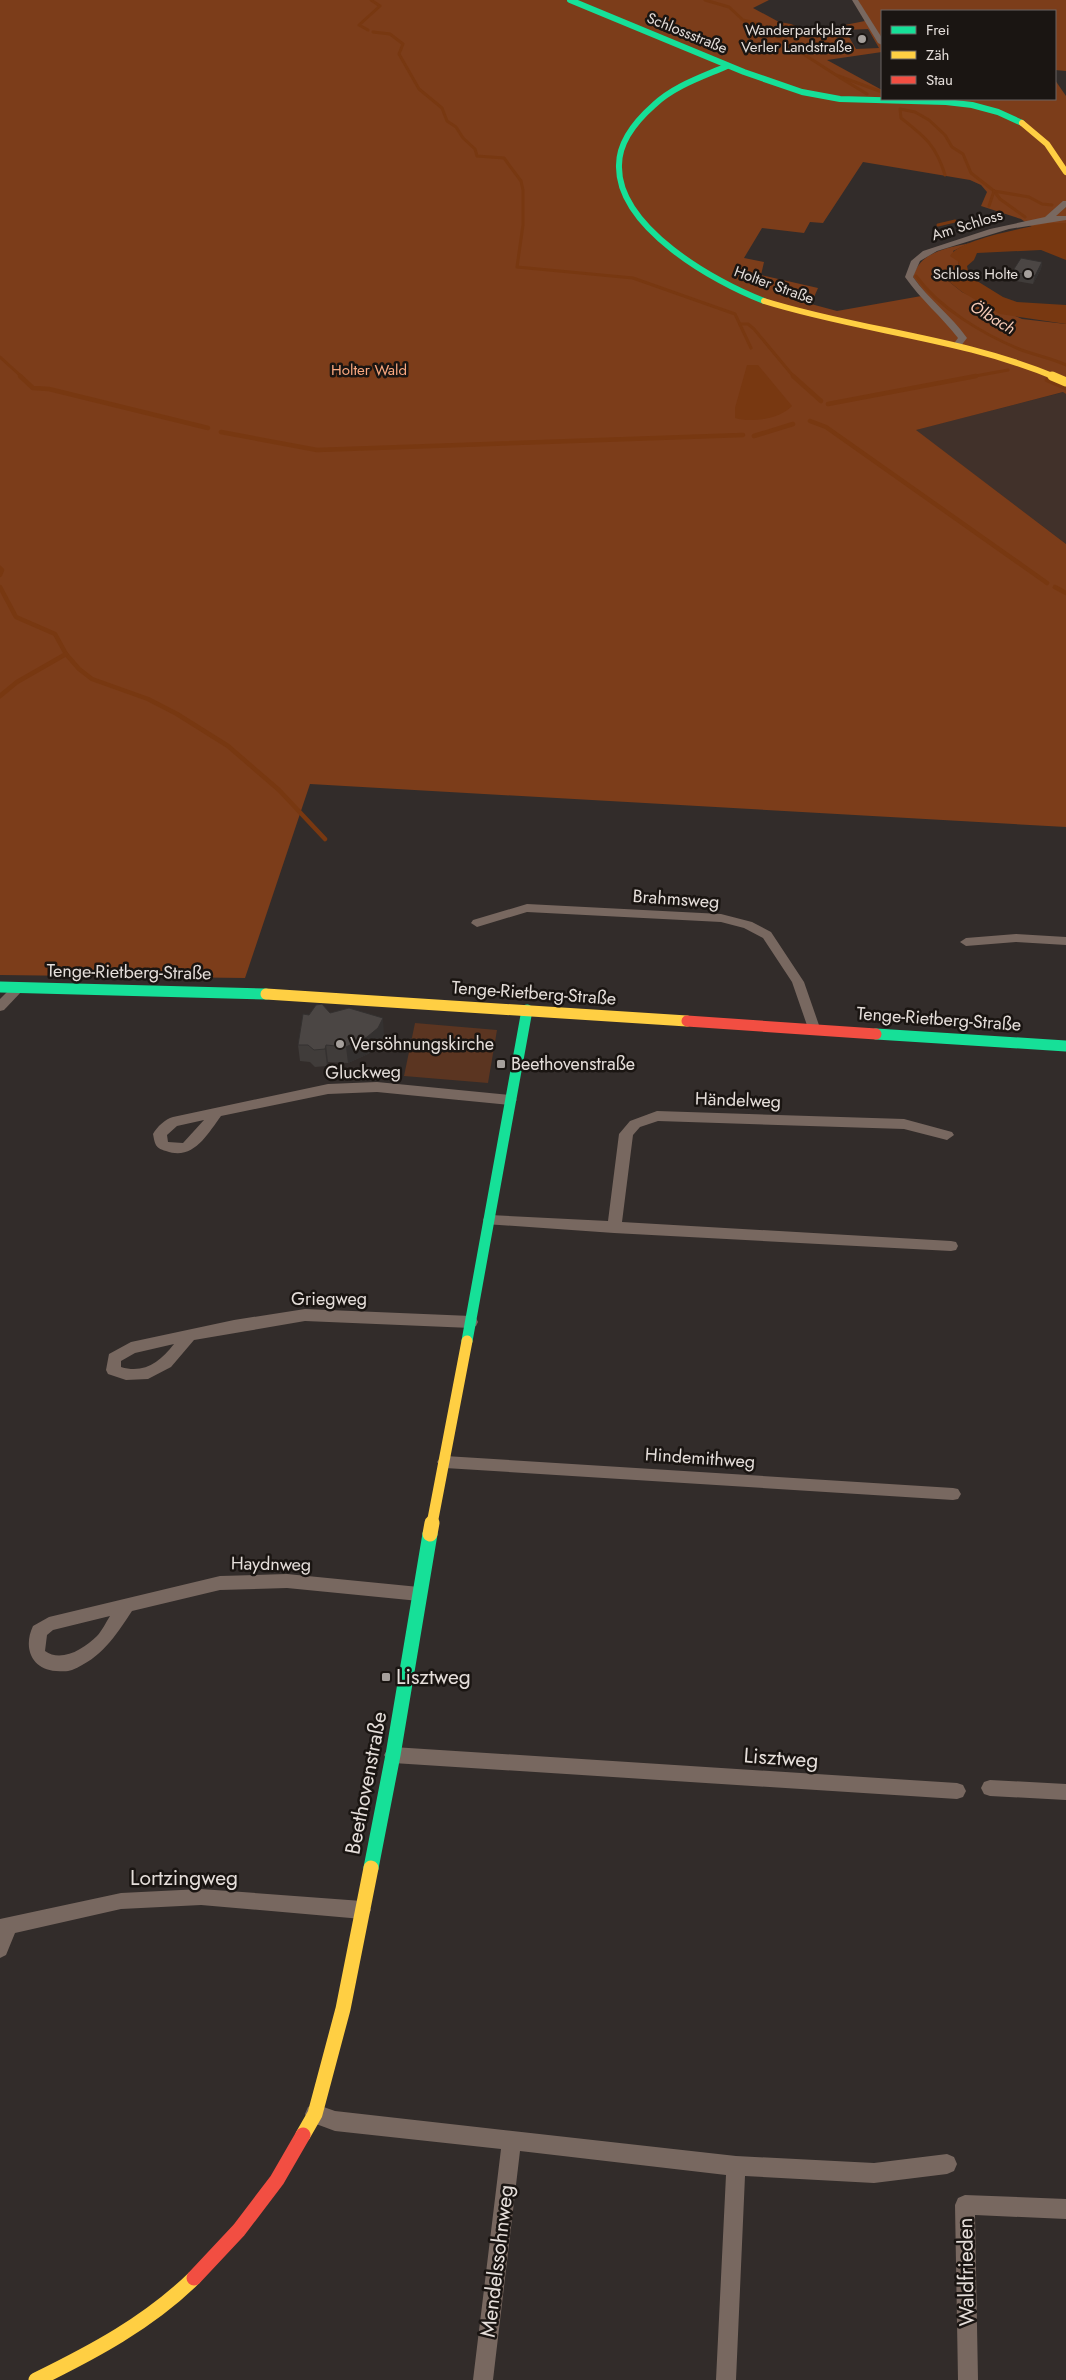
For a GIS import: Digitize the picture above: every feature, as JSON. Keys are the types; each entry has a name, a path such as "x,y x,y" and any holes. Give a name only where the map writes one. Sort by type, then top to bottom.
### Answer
{"street":[{"name":"Schlossstraße","path":"570,0 728,66 792,90 818,97 860,101 970,101 1024,124 1053,149 1065,169"},
{"path":"855,0 881,41"},
{"name":"Holter Straße","path":"728,66 663,97 648,110 629,133 622,152 618,174 624,197 633,213 658,238 688,261 726,285 781,306 821,318 957,345 1003,357 1066,382"},
{"name":"Am Schloss","path":"1048,219 1066,203"},
{"name":"Am Schloss","path":"957,345 963,338 946,316 923,297 909,277 915,262 920,256 976,235 1048,219 1066,218"},
{"name":"Brahmsweg","path":"477,922 527,908 721,918 748,925 767,935 798,982 814,1028"},
{"path":"966,942 1016,938 1066,941"},
{"name":"Tenge-Rietberg-Straße","path":"0,987 222,991 814,1028 1066,1046"},
{"path":"0,1007 19,987"},
{"name":"Beethovenstraße","path":"36,2380 122,2336 184,2289 245,2223 276,2180 316,2114 343,2008 393,1755 419,1594 490,1220 527,1010"},
{"name":"Gluckweg","path":"218,1111 328,1089 377,1087 510,1100"},
{"name":"Händelweg","path":"614,1228 626,1134 635,1124 657,1116 904,1124 947,1135"},
{"path":"490,1220 952,1246"},
{"name":"Griegweg","path":"190,1336 174,1356 158,1370 141,1376 127,1376 114,1370 114,1358 131,1348 234,1326 305,1315 471,1322"},
{"name":"Hindemithweg","path":"445,1462 953,1494"},
{"name":"Haydnweg","path":"126,1606 103,1641 68,1664 49,1663 37,1654 39,1631 49,1624 220,1583 287,1581 419,1594"},
{"name":"Lisztweg","path":"393,1755 957,1791"},
{"path":"990,1788 1066,1792"},
{"name":"Lortzingweg","path":"0,1949 5,1927 121,1901 201,1897 362,1910"},
{"path":"316,2114 335,2121 736,2166 874,2173 947,2164"},
{"name":"Mendelssohnweg","path":"483,2380 512,2142"},
{"path":"726,2380 736,2166"},
{"name":"Waldfrieden","path":"968,2380 965,2205 1066,2209"}],"shaded area":[{"path":"1049,223 1066,223 1066,260 1041,250 977,253 974,260 967,266 969,276 1003,297 1017,302 1066,305 1066,324 1000,314 962,292 947,280 947,266 958,265 959,262 950,256 966,244 995,235"},
{"path":"747,365 758,365 792,406 780,414 765,419 749,420 735,418 735,408"},
{"path":"1064,392 1066,394 1066,544 915,430"},
{"path":"415,1023 497,1030 488,1083 404,1076"}],"green space":[{"name":"Holter Wald","path":"0,0 769,0 753,8 779,22 791,24 809,32 865,21 853,0 1066,0 1066,71 1056,70 1056,10 881,10 881,52 827,60 881,89 881,100 1056,100 1056,81 1066,96 1066,223 1032,227 1021,219 981,206 987,192 981,185 970,180 863,162 823,223 810,222 804,233 762,228 744,258 764,262 761,275 818,288 811,304 837,311 927,295 913,277 922,261 928,256 944,249 970,243 953,251 959,262 958,265 947,266 947,280 962,292 1022,319 1066,324 1066,394 1063,392 916,430 1066,544 1066,827 310,784 245,978 0,975","holes":["868,29 879,48 856,49 845,30"]}],"building":[{"path":"1021,258 1042,262 1035,276 1012,272"},
{"path":"322,1004 330,1013 349,1008 383,1018 378,1028 367,1037 346,1047 326,1045 325,1049 314,1050 308,1045 298,1045 303,1014 309,1015 316,1005"}],"waterway":[{"path":"368,30 359,25 380,6 371,0"},
{"name":"Ölbach","path":"705,0 729,7 743,20 755,23 836,75 881,92"},
{"path":"373,32 390,34 403,44 399,54 419,89 442,108 447,121 456,127 463,138 475,149 477,156 504,158 521,181 523,190 523,225 517,267 633,278 735,314 751,348"},
{"name":"Ölbach","path":"839,77 867,94"},
{"name":"Ölbach","path":"945,175 938,156 929,142 901,118 900,109 915,112 929,120 945,135 952,147 963,154 971,173 994,191"},
{"name":"Ölbach","path":"989,206 994,191"},
{"name":"Ölbach","path":"994,191 1029,197 1042,204 1052,205"},
{"name":"Ölbach","path":"994,191 1000,199 1025,217"},
{"name":"Ölbach","path":"938,225 955,221"},
{"name":"Ölbach","path":"916,276 937,299 977,328 1019,349 1066,365"},
{"path":"740,324 748,324 754,329 794,377"},
{"path":"0,357 22,377"},
{"path":"970,377 1008,370"},
{"path":"20,376 33,388 49,389 208,428"},
{"path":"828,404 976,376"},
{"path":"794,377 821,401"},
{"path":"1047,380 1066,388"},
{"path":"810,421 826,427 1047,583"},
{"path":"754,436 793,424"},
{"path":"221,432 317,450 743,435"},
{"path":"0,568 2,570 0,575"},
{"path":"0,587 16,617 55,634 66,654"},
{"path":"1055,587 1066,593"},
{"path":"0,696 17,682 66,654"},
{"path":"66,654 79,669 92,679 148,699 177,714 228,746 279,790 325,839"}],"traffic: fast":[{"path":"570,0 744,72 802,92 840,99 866,101 920,101 972,105 998,112 1022,123"},
{"path":"727,66 688,82 670,92 653,105 634,125 623,146 619,165 621,184 629,203 642,220 678,253 730,286 764,301"},
{"path":"0,987 266,994"},
{"path":"467,1341 527,1010"},
{"path":"876,1034 1066,1046"},
{"path":"371,1868 393,1755 430,1534"}],"traffic: slow":[{"path":"1022,123 1047,144 1066,172"},
{"path":"764,301 844,323 991,354 1066,382"},
{"path":"266,994 687,1021"},
{"path":"430,1534 467,1341"},
{"path":"303,2135 315,2114 343,2009 371,1868"},
{"path":"36,2380 99,2348 140,2324 177,2295 194,2278"}],"traffic: jam":[{"path":"687,1021 876,1034"},
{"path":"194,2278 239,2230 277,2180 303,2135"}],"place":[{"name":"Wanderparkplatz Verler Landstraße","path":"862,39"},
{"name":"Schloss Holte","path":"1028,274"},
{"name":"Versöhnungskirche","path":"340,1044"},
{"name":"Beethovenstraße","path":"501,1064"},
{"name":"Lisztweg","path":"386,1677"}]}
